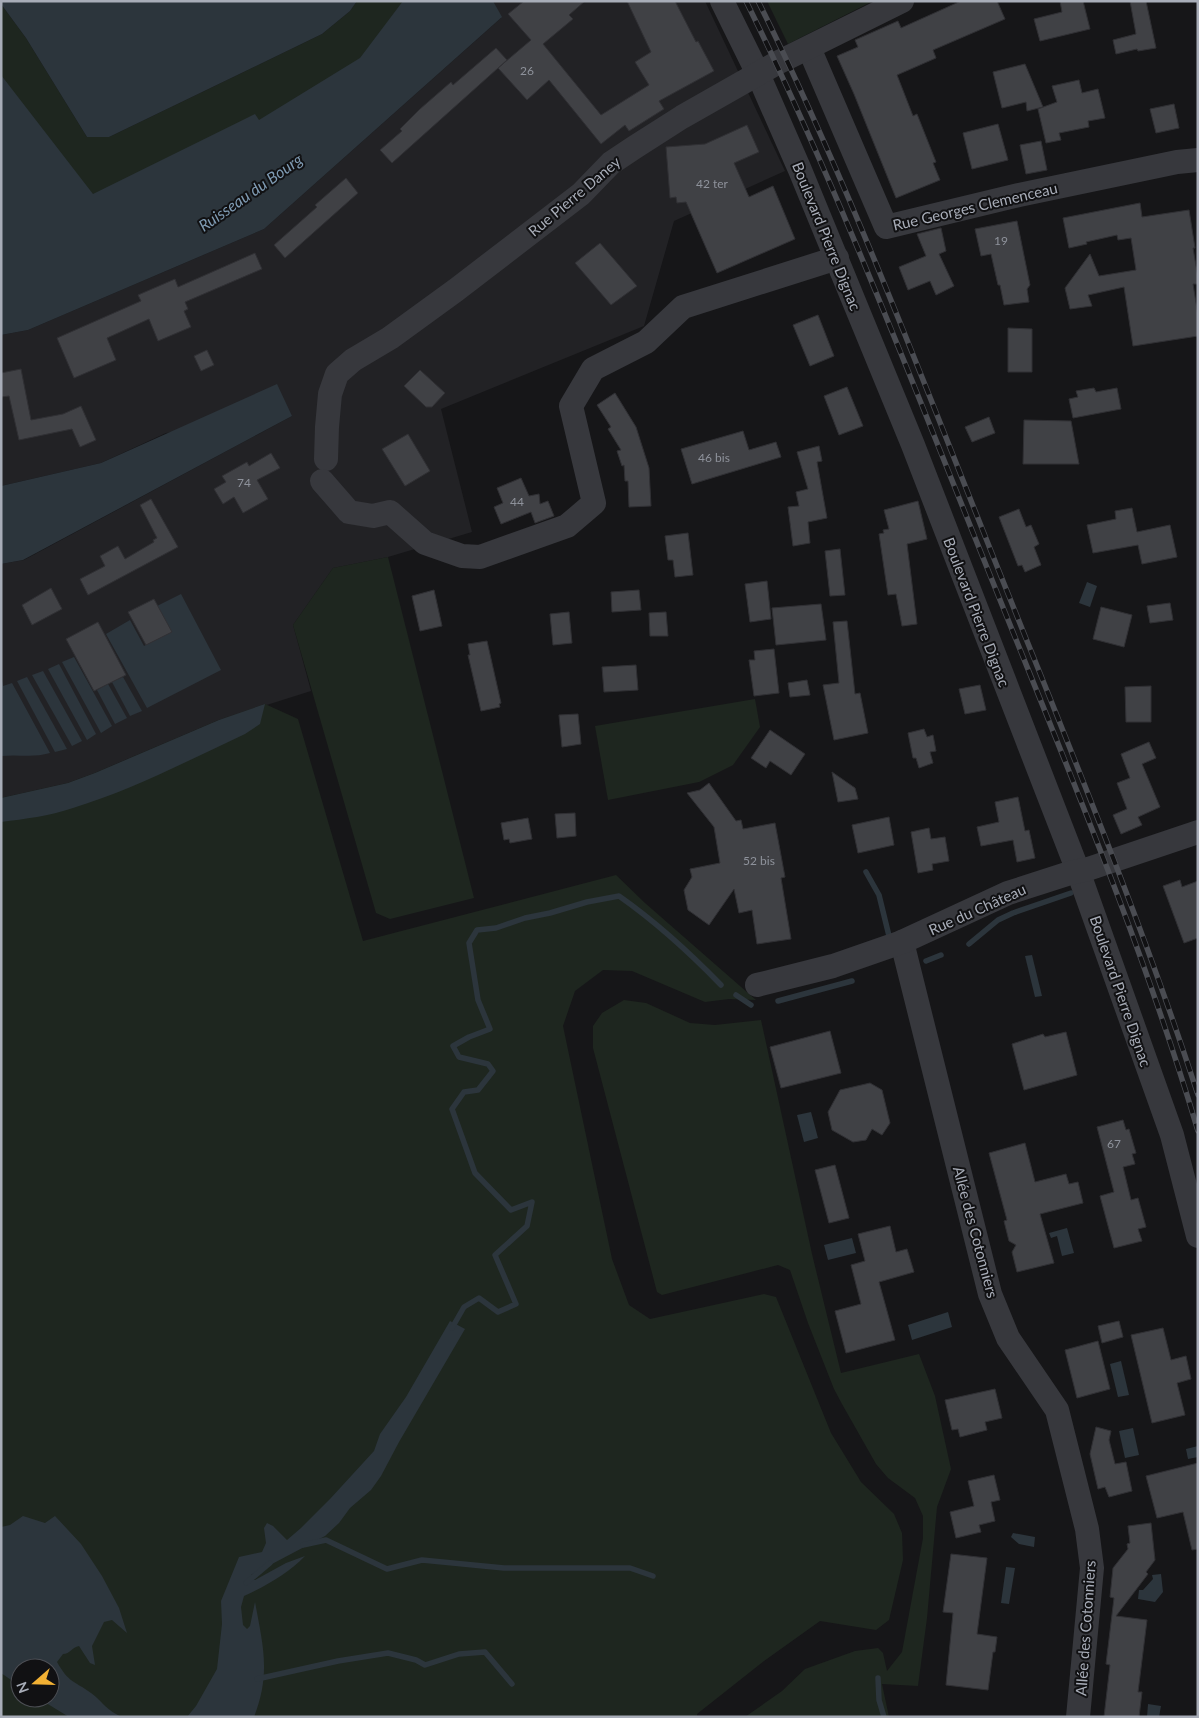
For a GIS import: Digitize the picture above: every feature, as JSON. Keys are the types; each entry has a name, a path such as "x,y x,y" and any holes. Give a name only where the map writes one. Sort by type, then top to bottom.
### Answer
{"street":[{"name":"Boulevard Pierre Dignac","path":"722,1 758,74 837,258 913,445 1078,871 1172,1135 1198,1236"},
{"name":"Rue Pierre Daney","path":"837,258 683,307 646,342 593,369 571,406 594,503 567,526 480,557 462,556 424,543 390,512 373,516 349,512 324,470 330,394 333,383 342,368 390,338 456,290 581,194 611,163 682,117 758,74 902,1"},
{"name":"Rue Georges Clemenceau","path":"809,48 886,227 1039,190 1177,162 1198,160"},
{"name":"Rue du Château","path":"757,985 833,966 902,942 1008,893 1198,832"},
{"name":"Allée des Cotonniers","path":"902,942 990,1294 1008,1338 1057,1410 1088,1529 1092,1568 1078,1717"}],"shaded area":[{"path":"357,1 430,1 401,34 1,297 1,4 26,38 87,137 109,137 322,34 350,11"},
{"path":"493,1 705,1 785,171 674,221 644,326 441,409 472,532 388,557 333,568 293,625 311,691 219,720 68,783 1,798 1,564 24,560 292,416 166,433 101,463 1,486 1,335 28,330 264,229 501,18"},
{"path":"767,1 873,1 788,44"},
{"path":"388,557 474,898 390,919 376,913 293,625 333,568"},
{"path":"755,699 760,727 733,765 699,782 608,800 595,726"},
{"path":"265,704 298,719 363,941 616,875 645,903 756,1000 729,999 705,1002 632,971 603,970 575,991 563,1026 612,1259 629,1305 650,1319 764,1294 776,1297 831,1433 861,1482 894,1514 902,1533 903,1560 889,1620 876,1630 820,1621 764,1661 697,1714 697,1717 1,1717 1,798 68,783 219,720"},
{"path":"624,1000 646,1003 690,1023 715,1025 761,1020 812,1254 841,1373 919,1354 935,1396 951,1469 937,1507 927,1618 918,1686 882,1684 889,1717 745,1717 782,1691 805,1669 855,1651 878,1648 883,1653 887,1671 902,1652 923,1538 923,1516 915,1498 888,1478 876,1464 842,1404 834,1389 808,1323 790,1270 778,1265 662,1295 657,1292 593,1048 593,1026 602,1013"}],"water":[{"path":"1,1 357,1 350,11 322,34 109,137 87,137 26,38 1,4"},
{"name":"Ruisseau du Bourg","path":"403,1 493,1 502,17 264,229 28,330 1,335 1,75 93,194 255,114 259,120 360,58"},
{"path":"277,384 292,416 23,560 1,564 1,486 101,463"},
{"path":"1087,582 1097,586 1090,607 1079,603"},
{"path":"181,594 221,670 147,708 106,634 130,620 144,646 171,632 157,606"},
{"path":"74,657 112,726 101,733 62,662"},
{"path":"59,664 96,734 87,740 48,669"},
{"path":"43,671 82,741 72,746 32,675"},
{"path":"1,676 3,686 12,683 50,753 1,756"},
{"path":"27,677 67,749 55,752 17,681"},
{"path":"123,677 142,711 130,716 112,682"},
{"path":"108,684 127,718 115,724 97,690"},
{"path":"265,704 260,724 245,734 160,774 95,801 64,811 1,822 1,798 68,783 219,720"},
{"path":"1032,955 1042,996 1035,997 1025,956"},
{"path":"811,1112 818,1138 804,1142 797,1115"},
{"path":"1067,1228 1074,1253 1062,1256 1057,1236 1051,1238 1049,1233"},
{"path":"852,1238 856,1253 828,1260 824,1245"},
{"path":"948,1312 952,1327 912,1340 908,1325"},
{"path":"450,1321 465,1329 381,1476 371,1490 350,1508 339,1523 325,1536 251,1575 252,1580 255,1580 286,1563 305,1556 277,1579 244,1596 241,1607 243,1625 247,1629 250,1626 255,1602 263,1646 264,1673 254,1717 187,1717 196,1706 217,1669 222,1624 221,1601 239,1557 262,1552 266,1543 264,1528 267,1523 273,1526 287,1540 330,1499 374,1451 380,1434 406,1397"},
{"path":"1121,1361 1129,1395 1118,1397 1110,1364"},
{"path":"1133,1428 1139,1455 1125,1458 1119,1431"},
{"path":"1198,1446 1198,1457 1188,1459 1186,1449"},
{"path":"23,1516 45,1523 55,1516 81,1544 102,1576 119,1608 127,1633 112,1620 104,1622 92,1646 95,1665 90,1663 79,1646 63,1654 60,1658 10,1658 10,1679 1,1673 1,1527 10,1525"},
{"path":"1013,1533 1035,1537 1034,1547 1019,1544 1011,1537"},
{"path":"1006,1567 1015,1568 1009,1604 1001,1603"},
{"path":"1161,1574 1163,1592 1155,1602 1138,1599 1139,1590 1143,1590 1153,1579 1152,1575"},
{"path":"60,1667 68,1678 91,1693 112,1712 122,1717 69,1717 54,1708 60,1708"},
{"path":"1148,1704 1161,1706 1159,1717 1147,1717"}],"building":[{"path":"524,1 585,1 569,15 573,19 543,44 601,115 649,85 635,62 651,52 627,1 675,1 696,42 698,41 714,71 659,101 664,109 629,131 625,125 601,144 549,80 527,100 498,68 531,40 508,14"},
{"path":"961,1 997,1 1005,19 933,50 936,58 897,75 913,116 917,114 936,162 933,163 940,180 896,198 837,56 858,47 855,40 898,21 901,28"},
{"path":"1060,1 1083,1 1090,29 1040,41 1034,19 1062,12"},
{"path":"1130,1 1146,1 1156,48 1138,51 1137,49 1116,54 1113,40 1136,34"},
{"path":"496,48 507,60 392,163 380,150 402,131 400,129 420,109 451,82 453,85"},
{"path":"1025,64 1043,107 1027,111 1026,102 1002,108 993,72"},
{"path":"1079,80 1082,93 1098,89 1105,118 1088,121 1089,127 1059,133 1061,140 1046,143 1038,109 1057,102 1052,86"},
{"path":"1174,104 1179,128 1156,133 1150,109"},
{"path":"998,124 1008,160 972,169 963,133"},
{"path":"747,125 759,152 734,163 749,197 773,186 795,239 717,273 686,202 677,203 676,197 670,198 666,147 705,144"},
{"path":"1041,141 1047,170 1026,174 1020,145"},
{"path":"346,178 358,193 285,258 274,245"},
{"path":"1140,203 1142,217 1189,210 1198,278 1198,284 1193,284 1198,316 1198,336 1133,346 1124,287 1088,295 1092,306 1070,309 1065,288 1090,254 1099,276 1136,270 1131,238 1118,240 1117,235 1069,248 1063,218"},
{"path":"1017,221 1030,285 1027,289 1029,302 1004,305 991,254 981,256 975,229"},
{"path":"941,228 946,251 939,254 954,286 936,295 930,281 908,290 899,267 926,256 917,234"},
{"path":"600,243 637,286 611,305 575,263"},
{"path":"255,253 262,269 185,302 188,309 184,311 191,327 158,341 149,319 107,338 116,360 74,378 57,338 141,301 138,295 175,279 178,287"},
{"path":"818,315 834,356 810,366 793,325"},
{"path":"1008,328 1032,329 1032,372 1008,372"},
{"path":"207,350 214,365 201,371 194,356"},
{"path":"21,369 31,420 63,414 81,406 96,440 80,447 72,429 19,440 9,396 1,397 1,373"},
{"path":"420,370 445,393 432,407 426,407 404,386"},
{"path":"847,387 863,426 839,435 824,396"},
{"path":"1094,388 1096,392 1117,388 1121,409 1073,418 1069,399 1078,397 1076,391"},
{"path":"615,393 636,427 649,468 651,506 629,507 628,481 625,481 624,465 622,466 617,451 621,450 608,429 611,427 597,405"},
{"path":"989,417 995,433 972,442 965,427"},
{"path":"1024,420 1071,421 1079,464 1023,464"},
{"path":"743,431 749,450 776,442 781,457 692,484 681,449"},
{"path":"408,434 430,471 405,486 382,449"},
{"path":"819,446 822,461 817,462 827,518 808,522 810,543 793,546 788,507 799,506 796,492 808,489 797,452"},
{"path":"271,453 280,468 257,480 268,499 243,513 234,497 223,504 214,489 226,482 222,476 247,462 249,466"},
{"path":"521,478 529,496 539,494 540,504 548,501 554,516 535,523 531,512 501,524 494,507 503,503 497,488"},
{"path":"151,499 178,547 88,595 80,579 105,566 100,556 118,546 125,559 154,542 153,540 157,538 140,505"},
{"path":"918,501 927,539 907,544 917,624 902,626 896,594 888,595 879,534 884,533 883,530 889,529 884,510"},
{"path":"1132,508 1137,532 1170,525 1177,557 1142,564 1138,545 1093,553 1087,525 1116,519 1115,511"},
{"path":"1019,509 1026,527 1031,525 1039,544 1034,547 1041,565 1025,572 1022,565 1018,566 999,517"},
{"path":"688,533 693,575 675,577 673,560 668,560 665,536"},
{"path":"840,549 845,595 830,596 825,551"},
{"path":"767,581 771,619 750,622 745,584"},
{"path":"51,588 62,609 32,625 22,605"},
{"path":"434,590 442,626 420,631 412,596"},
{"path":"639,590 641,610 612,612 611,592"},
{"path":"154,599 172,632 146,645 128,612"},
{"path":"1170,603 1173,620 1150,623 1147,606"},
{"path":"821,604 826,640 776,645 772,608"},
{"path":"1101,607 1132,615 1124,647 1093,639"},
{"path":"569,612 572,643 553,645 550,614"},
{"path":"666,612 668,636 650,636 649,613"},
{"path":"847,621 855,694 860,693 868,733 834,740 823,685 839,683 833,622"},
{"path":"98,622 126,675 94,691 66,639"},
{"path":"487,641 501,703 499,704 500,707 481,711 468,655 470,655 468,644"},
{"path":"774,649 779,693 754,696 749,660 755,660 754,651"},
{"path":"636,665 638,690 604,692 602,667"},
{"path":"807,680 810,695 790,697 788,683"},
{"path":"980,685 986,710 965,714 959,689"},
{"path":"1151,686 1151,722 1126,722 1125,687"},
{"path":"578,714 581,744 562,747 559,715"},
{"path":"924,729 927,737 933,735 936,751 930,752 933,763 919,768 916,758 913,758 908,733"},
{"path":"770,730 805,754 791,775 770,761 766,768 751,758"},
{"path":"1149,742 1156,758 1142,764 1160,807 1138,817 1142,825 1121,834 1113,815 1127,809 1117,783 1130,778 1121,754"},
{"path":"832,772 855,788 858,799 838,802"},
{"path":"709,783 736,821 741,820 743,829 775,823 785,877 781,878 791,939 757,944 752,910 739,913 734,889 709,925 688,910 684,890 692,877 690,869 720,863 714,827 687,793 700,790"},
{"path":"1018,797 1025,831 1029,830 1035,858 1017,862 1013,840 981,846 977,827 999,822 995,802"},
{"path":"575,813 576,836 557,838 555,814"},
{"path":"889,817 894,845 858,853 852,825"},
{"path":"528,818 532,839 510,843 509,839 504,840 501,823"},
{"path":"929,828 931,839 945,837 949,861 932,864 933,870 918,873 911,832"},
{"path":"1180,880 1182,887 1198,881 1198,938 1184,943 1163,886"},
{"path":"830,1031 841,1073 781,1088 770,1047"},
{"path":"1066,1032 1077,1075 1024,1090 1012,1044 1043,1034 1045,1037"},
{"path":"870,1083 882,1090 890,1123 882,1135 872,1129 866,1140 853,1142 832,1130 828,1112 840,1090"},
{"path":"1123,1120 1126,1130 1129,1129 1136,1153 1132,1154 1135,1164 1123,1167 1131,1200 1138,1198 1146,1227 1138,1229 1142,1241 1114,1248 1100,1196 1114,1192 1097,1127"},
{"path":"1025,1143 1035,1182 1066,1174 1069,1184 1078,1182 1083,1203 1040,1214 1054,1263 1017,1272 1012,1252 1016,1245 1009,1241 1004,1221 1007,1220 989,1153"},
{"path":"835,1165 849,1218 829,1223 815,1170"},
{"path":"890,1226 896,1252 907,1249 914,1272 879,1282 895,1340 846,1353 835,1311 861,1304 851,1265 865,1261 858,1234"},
{"path":"1119,1321 1123,1337 1102,1343 1098,1326"},
{"path":"1163,1328 1171,1360 1186,1356 1191,1379 1177,1383 1185,1415 1152,1423 1131,1335"},
{"path":"1098,1341 1110,1389 1077,1398 1065,1350"},
{"path":"995,1389 1002,1418 985,1422 987,1430 960,1437 958,1429 952,1430 945,1400"},
{"path":"1096,1427 1111,1431 1109,1440 1115,1464 1126,1462 1132,1491 1109,1497 1105,1487 1098,1489 1090,1454"},
{"path":"1198,1463 1198,1549 1192,1550 1183,1512 1157,1518 1146,1476"},
{"path":"994,1475 1000,1500 991,1502 995,1521 979,1525 981,1532 956,1538 950,1512 974,1506 968,1481"},
{"path":"1151,1523 1155,1560 1146,1572 1148,1574 1116,1616 1147,1620 1138,1692 1142,1692 1139,1717 1104,1717 1110,1665 1106,1664 1114,1598 1110,1597 1113,1568 1128,1549 1127,1544 1130,1543 1128,1526"},
{"path":"951,1554 987,1558 977,1634 997,1637 988,1690 946,1685 953,1613 943,1612"}],"waterway":[{"path":"866,872 879,895 890,940"},
{"path":"969,944 998,920 1071,893"},
{"path":"452,1328 464,1307 479,1298 498,1312 516,1304 495,1255 527,1226 532,1202 511,1210 475,1173 452,1109 464,1092 478,1090 493,1071 488,1064 459,1057 453,1046 490,1029 478,1000 469,943 477,930 496,928 525,918 619,896 672,938 721,985"},
{"path":"926,961 941,955"},
{"path":"778,1001 852,981"},
{"path":"736,995 751,1005"},
{"path":"303,1545 326,1540 387,1569 422,1560 504,1568 630,1568 653,1576"},
{"path":"246,1583 270,1563"},
{"path":"257,1679 338,1661 388,1653 416,1660 425,1665 459,1654 485,1652 512,1684"},
{"path":"878,1678 879,1700 884,1717"}],"railway":[{"path":"746,1 811,141 872,283 1072,778 1152,988 1198,1131"},
{"path":"758,1 850,201 906,337 1124,886 1198,1095"}]}
